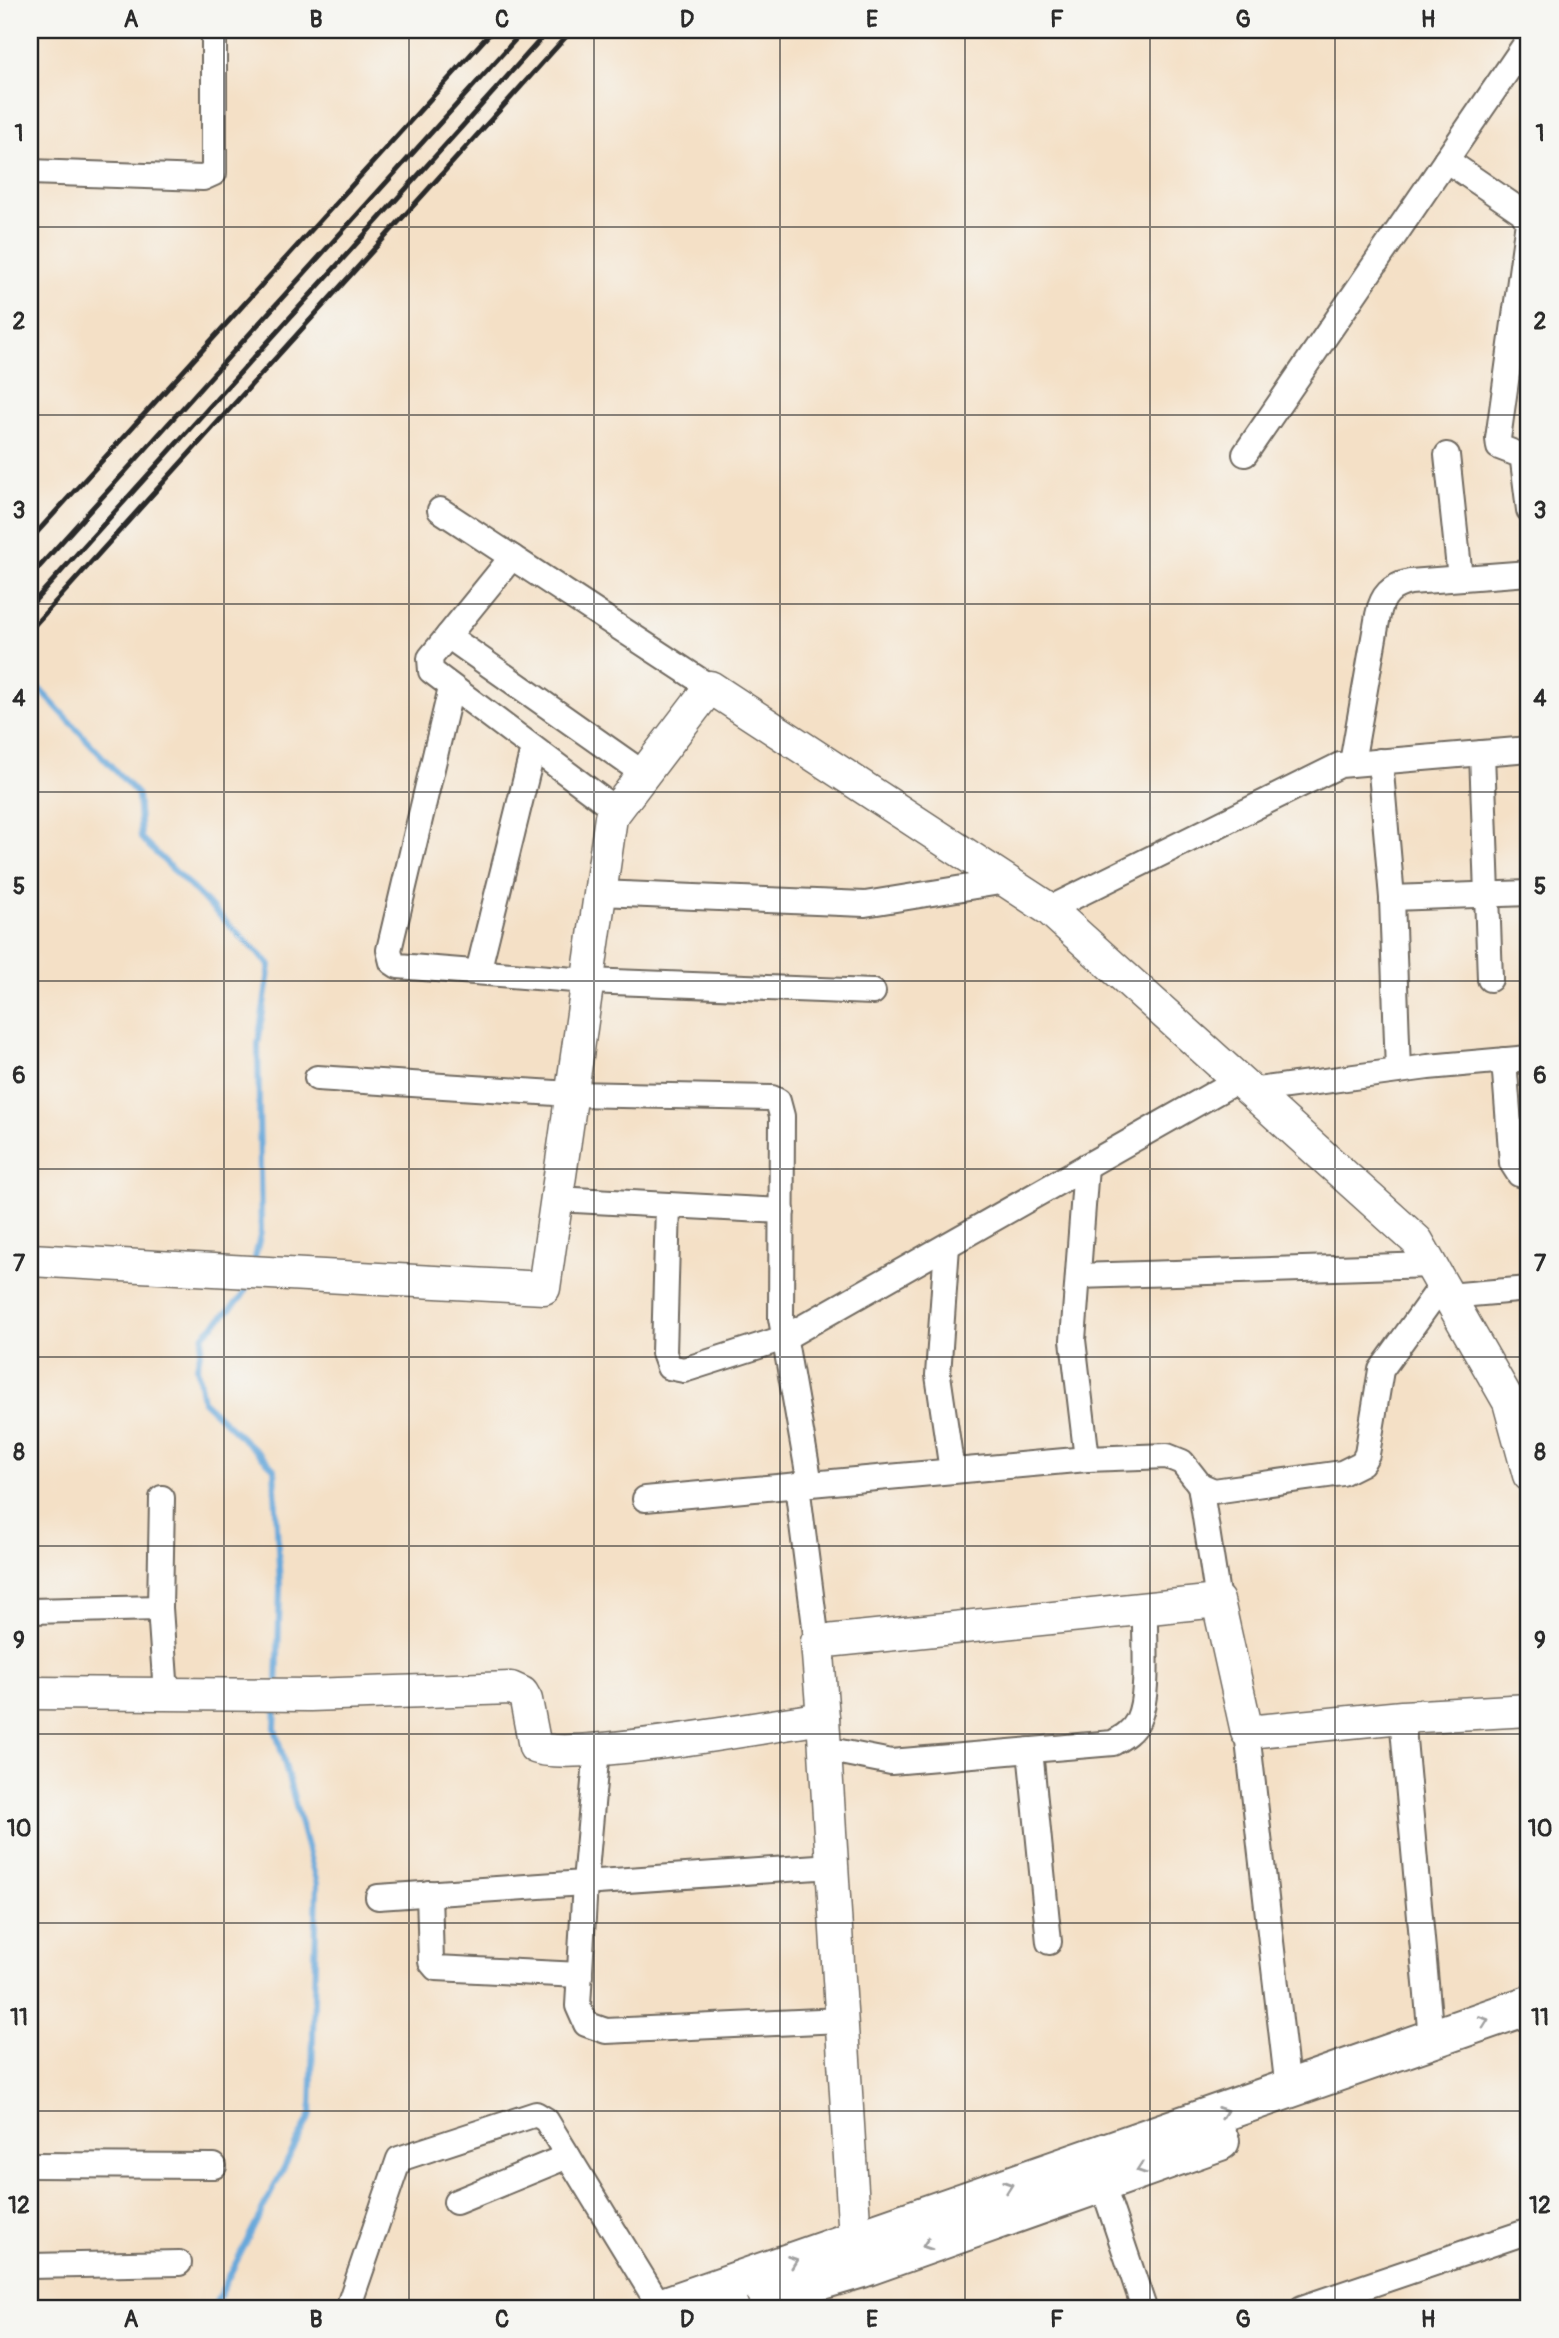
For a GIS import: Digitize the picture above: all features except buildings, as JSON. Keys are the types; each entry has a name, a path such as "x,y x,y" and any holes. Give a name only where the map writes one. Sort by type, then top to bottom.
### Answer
{"main road":[{"path":"660,2308 1529,2005"},
{"path":"733,2307 862,2268 1529,2033"}],"street":[{"path":"30,172 202,178 214,173 214,30"},
{"path":"1245,454 1529,39"},
{"path":"1446,160 1522,212 1528,222 1498,439 1499,447 1520,455 1523,461 1529,510"},
{"path":"1447,455 1460,578"},
{"path":"440,510 1049,909 1417,1241 1508,1402 1525,1441 1529,1475"},
{"path":"512,557 430,658 431,671 616,810"},
{"path":"1352,763 1378,615 1387,593 1410,582 1529,573"},
{"path":"448,636 644,774"},
{"path":"30,1260 544,1288 611,817 710,687"},
{"path":"451,688 389,950 392,962 398,966 587,981 873,992"},
{"path":"478,972 533,749"},
{"path":"1049,909 1325,771 1352,763 1529,749"},
{"path":"1482,753 1490,979"},
{"path":"1380,761 1392,898 1398,1071"},
{"path":"600,893 865,904 1006,881"},
{"path":"1392,898 1529,893"},
{"path":"667,1205 664,1353 669,1367 684,1370 784,1338 1086,1167 1244,1085 1529,1058"},
{"path":"1504,1060 1512,1163 1519,1174 1529,1175"},
{"path":"317,1077 571,1094 772,1098 778,1101 782,1116 784,1338 803,1485 823,1718 855,2239"},
{"path":"1086,1167 1073,1340 1087,1459"},
{"path":"556,1199 782,1211"},
{"path":"947,1246 938,1376 952,1471"},
{"path":"1078,1276 1440,1282 1529,1289"},
{"path":"645,1499 1087,1459 1175,1458 1200,1485 1214,1491 1342,1473 1362,1463 1367,1454 1381,1370 1440,1282"},
{"path":"1200,1485 1218,1601 1247,1732 1288,2090"},
{"path":"162,1498 160,1608 166,1693"},
{"path":"817,1643 1218,1601"},
{"path":"30,1611 160,1608"},
{"path":"825,1749 891,1762 1114,1743 1127,1734 1137,1722 1143,1705 1144,1608"},
{"path":"30,1693 310,1695 511,1688 522,1693 526,1700 535,1747 544,1752 597,1749 823,1718"},
{"path":"1247,1732 1402,1717 1529,1710"},
{"path":"1402,1717 1431,2039"},
{"path":"597,1749 580,1975 581,2016 586,2024 595,2029 841,2020"},
{"path":"1030,1750 1049,1942"},
{"path":"377,1897 832,1866"},
{"path":"429,1893 431,1962 436,1968 580,1975"},
{"path":"348,2308 395,2164 404,2155 536,2114 546,2120 660,2308"},
{"path":"456,2202 568,2156"},
{"path":"30,2165 214,2166"},
{"path":"1102,2183 1144,2308"},
{"path":"1302,2308 1529,2231"},
{"path":"30,2266 178,2263"}],"waterway":[{"path":"33,682 138,795 141,838 270,965 258,1044 261,1232 254,1262"},
{"path":"251,1279 242,1297 204,1335 197,1367 203,1401 274,1468 280,1587 277,1687"},
{"path":"213,2308 311,2114 317,1884 275,1728 276,1705"}],"railway":[{"path":"30,540 493,30"},
{"path":"30,577 524,30"},
{"path":"30,606 549,30"},
{"path":"30,630 572,30"}]}
